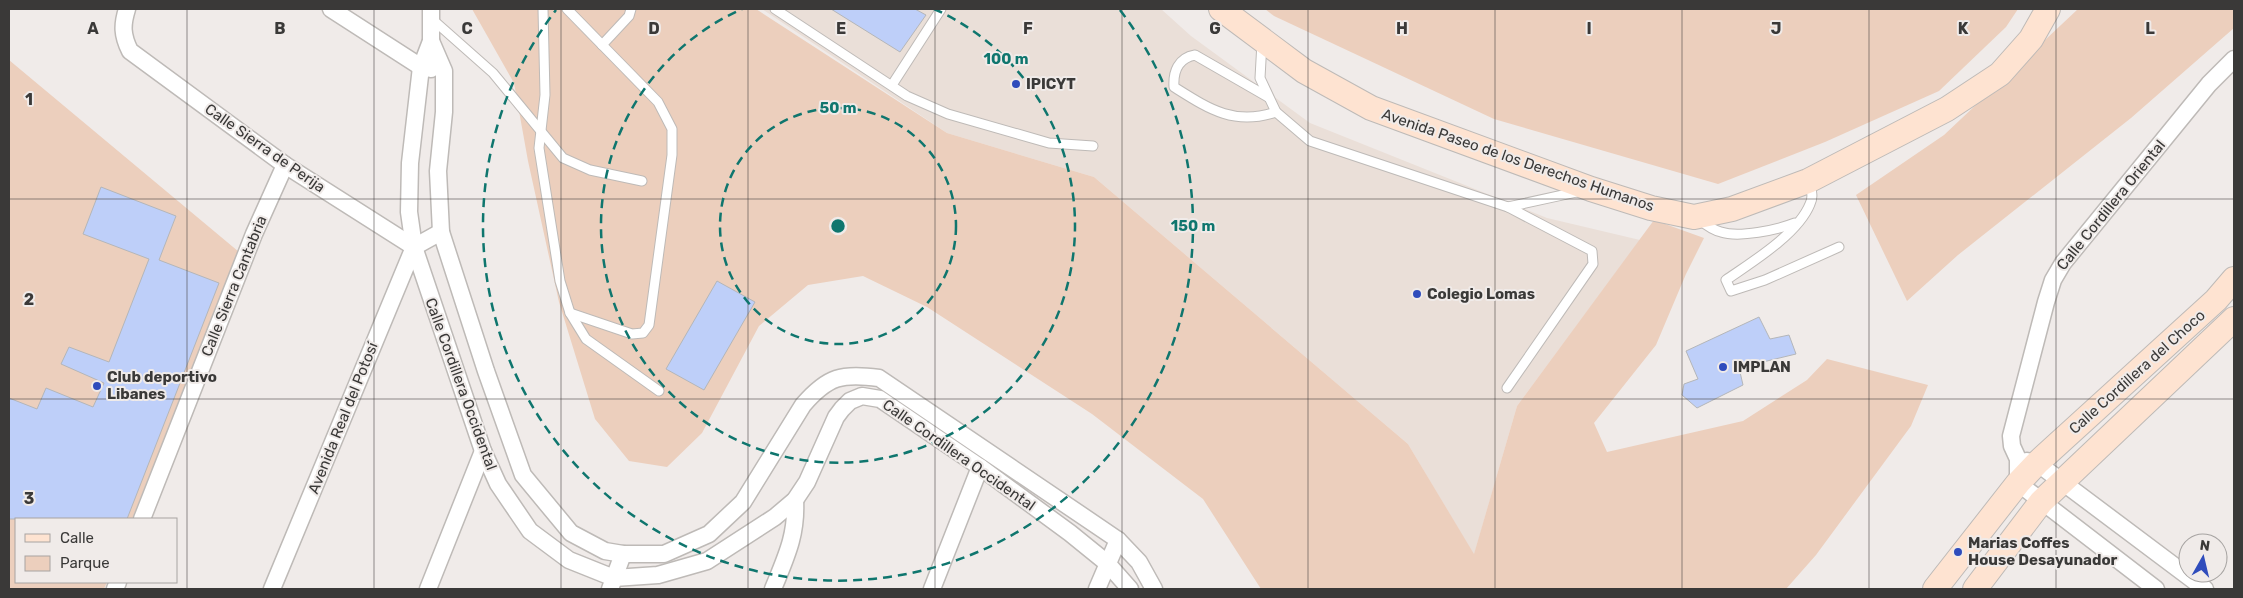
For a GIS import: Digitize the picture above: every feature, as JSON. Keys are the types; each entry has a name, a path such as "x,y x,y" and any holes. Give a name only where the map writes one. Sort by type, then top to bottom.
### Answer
{"main road":[{"name":"Avenida Paseo de los Derechos Humanos","path":"1221,9 1304,71 1371,108 1591,189 1651,208 1694,217 1732,209 1808,182 1947,109 2000,74 2031,39 2048,9"},
{"name":"Calle Cordillera del Choco","path":"1936,589 2018,483 2027,461 2225,301 2234,279"},
{"name":"Calle Cordillera del Choco","path":"1975,589 2041,502 2060,482 2234,319"}],"street":[{"name":"Calle Sierra de Perija","path":"127,9 122,24 123,38 130,50 285,165 414,247"},
{"path":"331,9 421,67 444,71"},
{"name":"Calle Cordillera Occidental","path":"431,14 431,41 421,67 410,163 409,212 414,247 483,451 498,484 530,530 569,560 612,583 658,575 707,560 775,517 795,500 807,482 836,417 850,401 862,396 880,399 980,467 1108,563 1130,589"},
{"name":"Calle Cordillera Occidental","path":"431,41 444,71 444,112 438,171 441,232 486,371 523,475 571,533 605,551 623,554 664,554 709,534 742,502 802,405 815,390 835,378 857,375 879,378 1118,540 1140,562 1154,589"},
{"name":"Calle Cordillera Oriental","path":"2027,461 2012,446 2011,436 2053,280 2063,263 2150,155 2209,84 2234,59"},
{"name":"Calle Sierra Cantabria","path":"142,518 254,234 285,165"},
{"path":"414,247 441,232"},
{"name":"Avenida Real del Potosí","path":"272,589 414,247"},
{"path":"428,589 483,451"},
{"path":"2027,461 2060,482 2205,589"},
{"path":"932,589 980,467"},
{"path":"2018,483 2156,589"},
{"path":"774,589 793,540 796,519 795,500"},
{"path":"1097,589 1118,540"},
{"path":"612,583 623,554"}],"lane":[{"path":"543,9 545,95 538,148 560,281 570,313 586,339 659,391"},
{"path":"567,9 658,102 672,129 672,155 649,325 642,333 632,334 570,313"},
{"path":"602,45 629,16 631,9"},
{"path":"775,9 907,96 948,114 1049,143 1093,146"},
{"path":"892,85 940,9"},
{"path":"431,14 493,73 563,158 590,170 642,181"},
{"path":"1262,41 1260,78 1269,98 1276,112 1310,141 1508,206 1592,251 1594,264 1507,388"},
{"path":"1269,98 1195,54 1184,59 1173,75 1174,87 1224,114 1241,118 1258,118 1276,112"},
{"path":"1808,182 1812,194 1811,204 1800,221 1771,248 1726,280 1731,291 1765,280 1838,247"},
{"path":"1508,206 1591,189"},
{"path":"1694,217 1723,233 1740,234 1782,228 1800,221"}],"shaded area":[{"name":"Colegio Lomas","path":"762,9 1161,9 1191,36 1310,123 1547,218 1640,240 1517,406 1474,555 1408,444 1094,177 947,133"}],"green space":[{"path":"472,9 756,9 947,133 1094,177 1408,444 1474,554 1517,406 1654,220 1704,238 1686,274 1656,345 1594,423 1607,452 1743,421 1807,380 1827,359 1928,385 1911,426 1816,555 1786,589 1261,589 1203,499 1092,414 927,307 863,276 808,285 759,326 702,433 667,467 629,461 595,419 559,302 528,161 514,83"},
{"path":"1265,9 2018,9 2006,27 1939,91 1825,142 1718,184 1494,119 1274,16"},
{"path":"2078,9 2234,9 2234,28 2131,118 1958,255 1907,301 1856,195 1944,135"},
{"name":"Club deportivo Libanes","path":"9,60 239,252 132,518 15,518 15,583 107,583 104,589 9,589"}],"building":[{"path":"831,9 915,9 926,15 900,52"},
{"path":"101,187 176,216 159,260 219,283 127,518 9,519 9,398 37,409 46,388 93,407 104,383 61,364 69,347 109,362 149,259 83,234"},
{"path":"717,281 755,302 704,390 666,369"},
{"name":"IMPLAN","path":"1759,317 1770,339 1789,335 1796,354 1767,361 1740,372 1743,385 1697,408 1682,395 1684,384 1698,379 1686,351"}],"place":[{"name":"IPICYT","path":"1016,84"},
{"name":"Colegio Lomas","path":"1417,294"},
{"name":"IMPLAN","path":"1723,367"},
{"name":"Club deportivo Libanes","path":"97,386"},
{"name":"Marias Coffes House Desayunador","path":"1958,552"}]}
